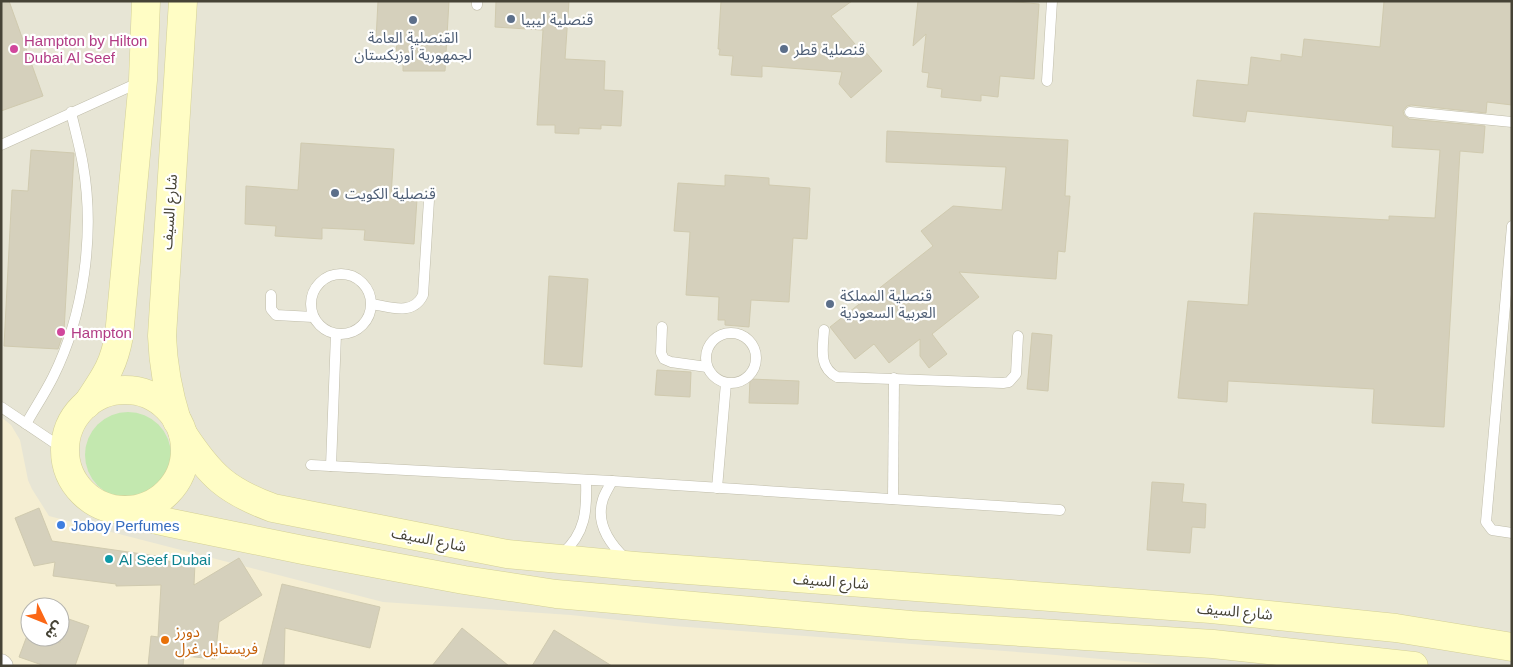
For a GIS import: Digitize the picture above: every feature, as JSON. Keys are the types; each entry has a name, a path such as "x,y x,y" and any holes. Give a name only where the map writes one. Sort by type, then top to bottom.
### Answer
{"street":[{"name":"شارع السيف","path":"146,1 143,80 116,355 108,374 87,404 75,416 68,433 65,450 67,465 73,480 82,492 94,502 109,508 124,510 171,523 303,550 496,586 556,594 911,625 1213,644 1414,666"},
{"name":"شارع السيف","path":"124,510 140,508 154,502 167,492 177,480 183,465 185,450 166,380 162,336 164,276 183,1"},
{"name":"شارع السيف","path":"87,404 100,396 114,391 129,390 144,393 157,399 168,408 211,473 243,496 273,508 507,554 635,566 1211,609 1396,628 1512,647"}],"lane":[{"path":"1047,81 1052,1"},
{"path":"1,145 143,80"},
{"path":"26,424 54,377 73,326 85,273 88,219 84,165 71,112"},
{"path":"1410,112 1512,122"},
{"path":"372,304 405,309 411,308 420,301 423,295 429,200"},
{"path":"1512,226 1486,522 1492,530 1512,533"},
{"path":"339,273 349,274 358,278 366,285 372,304 370,314 364,324 346,334 326,331 318,325 310,307 311,297 318,284 330,275 339,273"},
{"path":"270,295 270,309 274,314 279,316 313,317"},
{"path":"662,327 661,353 664,359 670,362 708,367"},
{"path":"824,330 823,361 830,373 837,377 1008,382 1016,374 1018,336"},
{"path":"331,466 336,334"},
{"path":"736,334 744,337 751,343 757,359 755,367 744,380 726,383 712,375 706,358 712,342 719,336 736,334"},
{"path":"893,499 894,378"},
{"path":"717,488 726,383"},
{"path":"1,407 65,450"},
{"path":"311,465 612,481 1060,510"},
{"path":"556,559 573,544 581,528 584,516 586,480"},
{"path":"612,481 603,500 601,517 605,534 614,548 635,566"}],"shaded area":[{"path":"1,1 1512,1 1512,666 1,666"},
{"name":"Al Seef Dubai","path":"1,417 11,425 20,440 28,480 49,516 383,602 571,615 674,626 1181,666 1,666"}],"green space":[{"path":"128,412 144,415 152,419 164,431 168,439 171,455 168,471 164,479 152,491 144,495 128,498 112,495 104,491 92,479 88,471 85,455 88,439 92,431 104,419 112,415"}],"building":[{"name":"Hampton by Hilton Dubai Al Seef","path":"1,1 9,1 43,96 1,111"},
{"name":"القنصلية العامة لجمهورية أوزبكستان","path":"378,1 449,1 445,71 403,71 403,54 396,54 397,41 376,40"},
{"path":"496,1 569,1 565,59 605,61 604,90 623,91 621,126 601,125 601,129 579,128 579,134 555,133 555,125 537,125 543,30 495,27"},
{"name":"قنصلية قطر","path":"721,1 852,1 831,16 861,51 863,49 882,71 851,98 839,84 842,72 762,66 762,77 731,75 733,56 719,55 720,49 718,49"},
{"path":"918,1 1006,1 1039,4 1034,79 1000,76 998,97 981,95 981,101 941,97 942,89 927,87 929,73 922,72 926,34 913,46"},
{"path":"1384,1 1512,1 1512,105 1487,102 1486,113 1411,105 1407,106 1403,111 1404,115 1409,119 1485,126 1483,153 1460,151 1444,427 1372,423 1374,389 1228,381 1227,402 1178,398 1188,301 1248,305 1254,213 1389,220 1389,216 1435,218 1440,150 1392,147 1393,126 1247,111 1245,122 1193,116 1197,80 1248,85 1251,57 1281,61 1281,54 1302,57 1304,39 1380,47"},
{"path":"887,131 1068,140 1065,196 1070,196 1065,252 1058,251 1056,279 959,272 979,297 932,334 947,354 929,368 920,356 920,339 889,363 874,344 855,359 830,327 933,246 921,231 953,206 1002,210 1006,167 886,162"},
{"name":"قنصلية الكويت","path":"301,143 394,149 391,197 417,199 414,244 364,240 365,230 322,228 322,239 275,236 276,226 245,224 246,186 298,190"},
{"path":"31,150 74,153 64,331 58,349 4,346 12,190 28,191"},
{"path":"725,175 769,178 769,185 810,188 807,239 793,238 789,302 751,300 749,327 725,325 725,320 718,320 719,297 686,295 690,232 674,231 678,183 725,186"},
{"path":"549,276 588,279 582,367 544,364"},
{"path":"1032,333 1052,335 1048,391 1027,389"},
{"path":"657,370 691,372 690,397 655,395"},
{"path":"750,379 799,381 798,404 749,403"},
{"path":"1152,482 1184,484 1182,502 1206,504 1205,528 1192,527 1190,553 1147,550"},
{"path":"39,508 52,541 156,556 157,561 195,563 194,585 239,558 262,595 219,622 215,659 184,656 183,666 148,666 151,636 158,637 161,585 116,586 116,584 53,576 55,562 34,566 15,518"},
{"path":"282,584 380,607 370,648 285,628 284,666 262,666"},
{"path":"70,619 89,626 75,666 45,666 19,657 23,647 70,647"},
{"path":"462,628 509,666 432,666"},
{"path":"554,630 612,666 532,666"}],"place":[{"name":"قنصلية ليبيا","path":"511,19"},
{"name":"القنصلية العامة لجمهورية أوزبكستان","path":"413,20"},
{"name":"Hampton by Hilton Dubai Al Seef","path":"14,49"},
{"name":"قنصلية قطر","path":"784,49"},
{"name":"قنصلية الكويت","path":"335,193"},
{"name":"قنصلية المملكة العربية السعودية","path":"830,304"},
{"name":"Hampton","path":"61,332"},
{"name":"Joboy Perfumes","path":"61,525"},
{"name":"Al Seef Dubai","path":"109,559"},
{"name":"دورز فريستايل غرل","path":"165,640"}]}
